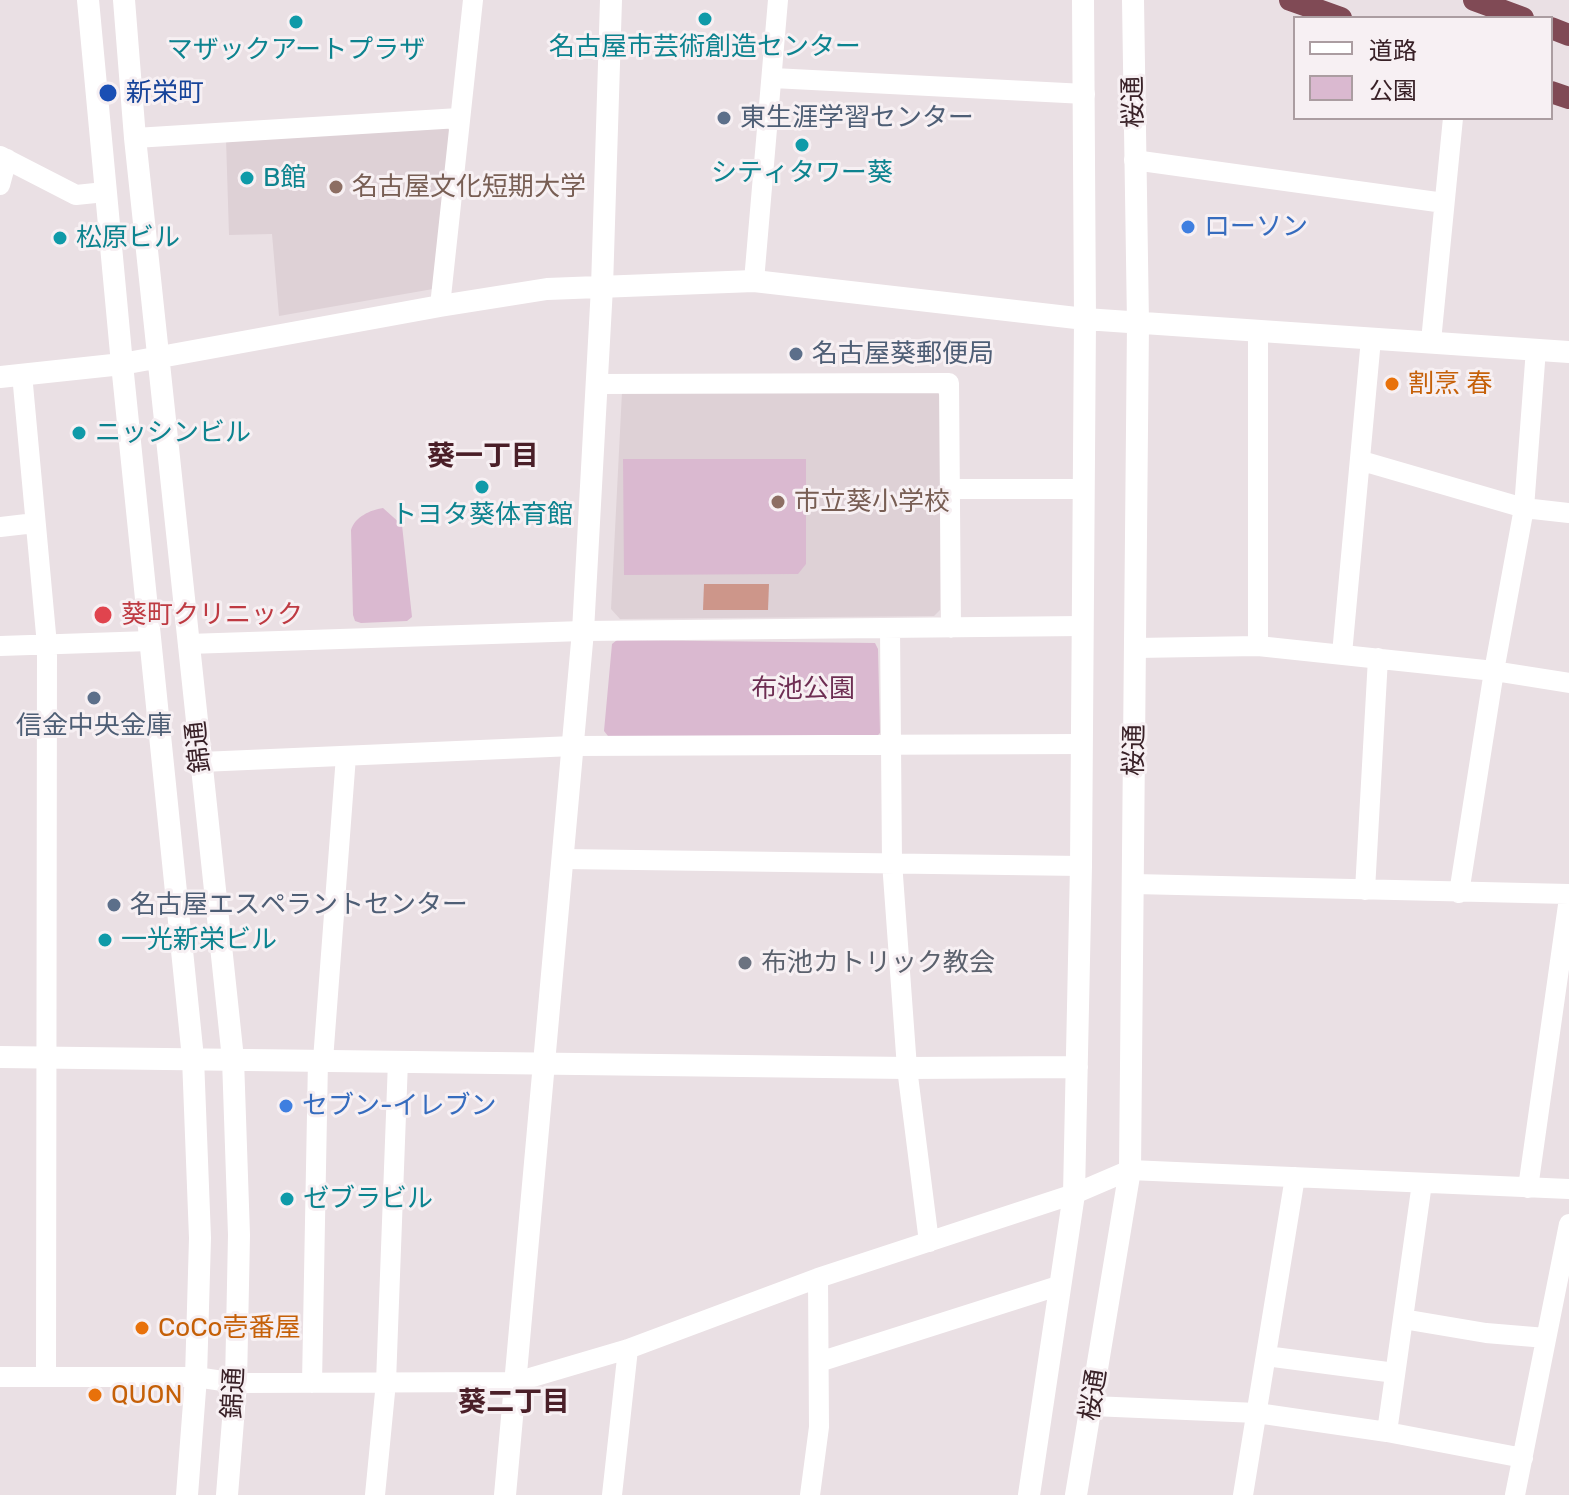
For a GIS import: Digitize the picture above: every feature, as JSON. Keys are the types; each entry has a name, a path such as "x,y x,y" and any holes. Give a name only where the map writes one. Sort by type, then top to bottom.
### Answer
{"highway":[{"path":"1290,0 1335,16"},
{"path":"1475,0 1518,16"}],"street":[{"name":"錦通","path":"88,0 193,1058 200,1238 196,1377 187,1495"},
{"name":"錦通","path":"124,0 135,138 233,1059 239,1235 236,1383 227,1495"},
{"path":"440,306 473,0"},
{"path":"505,1495 583,631 602,287 611,0"},
{"path":"754,281 778,0"},
{"name":"桜通","path":"1029,1495 1074,1194 1082,744 1085,319 1083,0"},
{"name":"桜通","path":"1076,1495 1130,1170 1138,323 1133,0"},
{"path":"773,78 1085,94"},
{"path":"135,138 459,118"},
{"path":"1431,341 1453,120"},
{"path":"0,185 4,157 76,195 105,192"},
{"path":"1134,160 1444,203"},
{"path":"46,1377 47,645 35,523 11,375 122,364 547,289 700,281 754,281 1085,319 1569,352"},
{"path":"1258,330 1258,646"},
{"path":"1342,654 1371,339"},
{"path":"1459,893 1494,671 1524,508 1536,349"},
{"path":"597,384 949,383 951,628"},
{"path":"1362,461 1524,508 1569,513"},
{"path":"950,489 1083,489"},
{"path":"0,527 35,523"},
{"path":"188,644 583,631 1082,626"},
{"path":"890,629 892,862 907,1068 929,1242"},
{"path":"0,646 150,641"},
{"path":"1136,648 1258,646 1494,671 1569,683"},
{"path":"1365,890 1378,658"},
{"path":"201,762 573,746 1082,744"},
{"path":"312,1383 320,1060 346,756"},
{"path":"563,859 1081,866"},
{"path":"1134,884 1569,896 1528,1188"},
{"path":"0,1057 907,1068 1077,1067"},
{"path":"375,1495 386,1382 398,1061"},
{"path":"0,1377 196,1377 236,1383 516,1382 628,1349 818,1278 1074,1194 1130,1170 1569,1189"},
{"path":"1243,1495 1295,1177"},
{"path":"1387,1432 1422,1183"},
{"path":"1515,1495 1569,1224"},
{"path":"810,1495 819,1427 818,1278"},
{"path":"819,1362 1061,1285"},
{"path":"1403,1319 1486,1333 1546,1338"},
{"path":"612,1495 628,1349"},
{"path":"1266,1356 1395,1373"},
{"path":"1092,1406 1257,1413 1387,1432 1523,1458"}],"shaded area":[{"name":"名古屋文化短期大学","path":"443,124 451,132 433,289 279,316 272,234 229,235 226,139"},
{"name":"市立葵小学校","path":"622,392 938,393 940,610 934,616 620,619 611,609"},
{"path":"704,584 769,584 768,610 703,610"}],"green space":[{"path":"623,459 806,459 806,564 798,574 624,575"},
{"path":"383,508 402,525 412,617 407,621 361,623 355,621 353,615 351,530 364,515"},
{"name":"布池公園","path":"617,640 875,643 878,649 880,733 877,736 608,736 604,731 612,644"}],"place":[{"name":"名古屋市芸術創造センター","path":"705,19"},
{"name":"マザックアートプラザ","path":"296,22"},
{"name":"新栄町","path":"108,93"},
{"name":"東生涯学習センター","path":"724,118"},
{"name":"シティタワー葵","path":"802,145"},
{"name":"B館","path":"247,178"},
{"name":"名古屋文化短期大学","path":"336,187"},
{"name":"ローソン","path":"1188,227"},
{"name":"松原ビル","path":"60,238"},
{"name":"名古屋葵郵便局","path":"796,354"},
{"name":"割烹 春","path":"1392,384"},
{"name":"ニッシンビル","path":"79,433"},
{"name":"トヨタ葵体育館","path":"482,487"},
{"name":"市立葵小学校","path":"778,502"},
{"name":"葵町クリニック","path":"103,615"},
{"name":"信金中央金庫","path":"94,698"},
{"name":"名古屋エスペラントセンター","path":"114,905"},
{"name":"一光新栄ビル","path":"105,940"},
{"name":"布池カトリック教会","path":"745,963"},
{"name":"セブン-イレブン","path":"286,1106"},
{"name":"ゼブラビル","path":"287,1199"},
{"name":"CoCo壱番屋","path":"142,1328"},
{"name":"QUON","path":"95,1395"}],"district":[{"name":"葵一丁目","path":"483,457"},
{"name":"葵二丁目","path":"514,1403"}]}
